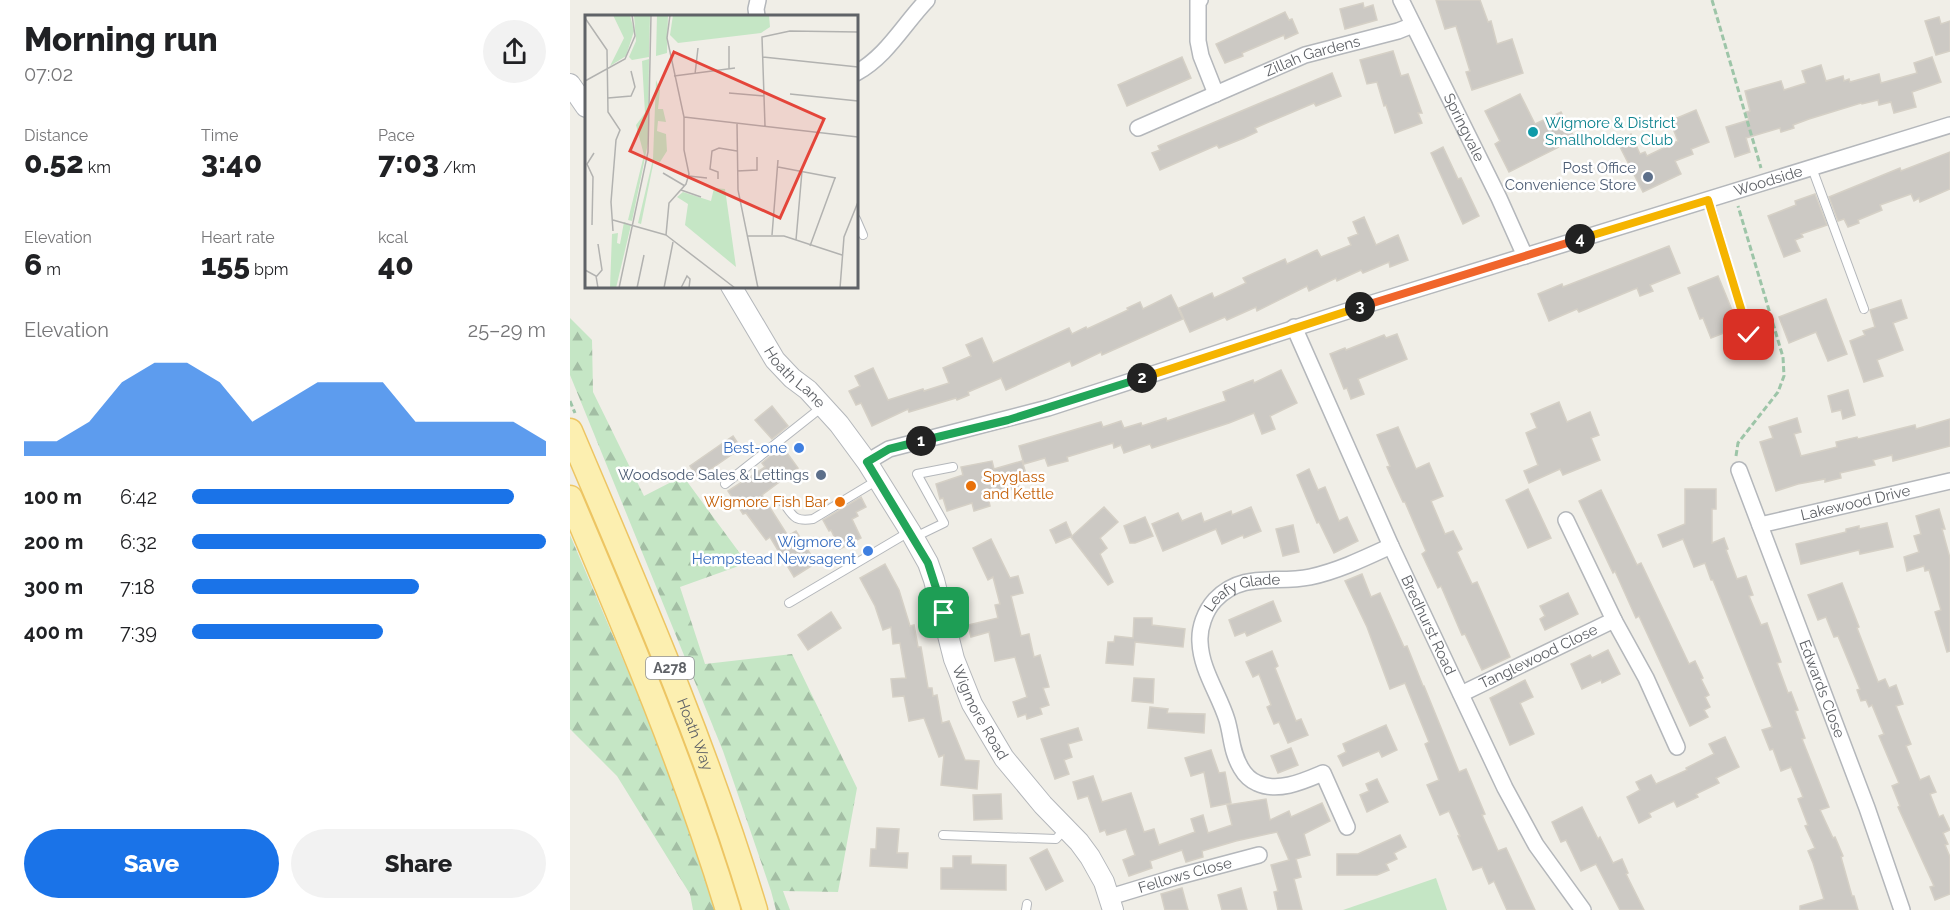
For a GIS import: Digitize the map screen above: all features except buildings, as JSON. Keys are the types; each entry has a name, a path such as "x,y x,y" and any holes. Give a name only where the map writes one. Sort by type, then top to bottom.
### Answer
{"main road":[{"name":"Hoath Way","path":"570,431 708,765 755,910"},
{"name":"Hoath Way","path":"570,498 664,724 728,910"}],"street":[{"path":"757,15 758,0"},
{"path":"858,71 874,62 887,49 927,0"},
{"path":"1200,0 1198,1 1199,48 1204,67 1216,94"},
{"name":"Springvale","path":"1401,0 1499,198 1525,256"},
{"name":"Zillah Gardens","path":"1138,128 1305,56 1413,25"},
{"path":"570,84 585,106"},
{"name":"Woodside","path":"867,462 889,449 1048,408 1294,327 1950,125"},
{"name":"Hoath Lane","path":"732,288 775,360 823,406 853,441 867,462"},
{"name":"Bredhurst Road","path":"1294,327 1391,546 1505,788 1543,854 1583,910"},
{"name":"Wigmore Road","path":"867,462 928,563 954,658 972,704 1004,758 1043,805 1079,842 1094,863 1112,903"},
{"name":"Edwards Close","path":"1738,470 1867,808 1902,910"},
{"name":"Lakewood Drive","path":"1760,525 1950,481"},
{"name":"Tanglewood Close","path":"1566,520 1614,620 1646,678 1677,747"},
{"name":"Leafy Glade","path":"1347,827 1323,773 1301,782 1274,787 1264,786 1248,777 1240,767 1230,741 1227,721 1202,659 1200,632 1208,609 1226,591 1254,579 1293,579 1325,573 1391,546"},
{"name":"Tanglewood Close","path":"1461,694 1614,620"},
{"name":"Fellows Close","path":"1112,903 1157,882 1259,855"}],"lane":[{"path":"1812,168 1864,309"},
{"path":"1708,200 1749,335"},
{"path":"858,224 863,235"},
{"path":"725,484 823,406"},
{"path":"789,603 912,535 944,523 917,474 953,467"},
{"path":"783,502 794,518 802,521 813,519 878,480"},
{"path":"943,835 1056,839 1066,828"}],"path":[{"path":"1712,0 1762,170 1756,172"}],"green space":[{"path":"570,318 592,340 593,392 644,496 683,476 747,563 680,587 705,664 792,654 857,788 838,892 783,891 790,910 776,910 723,751 570,375"},
{"path":"570,535 677,786 718,910 693,910 690,894 617,776 570,729"},
{"path":"1436,878 1447,910 1343,910"}],"place":[{"name":"Wigmore & District Smallholders Club","path":"1533,132"},
{"name":"Post Office Convenience Store","path":"1648,177"},
{"name":"Best-one","path":"799,448"},
{"name":"Woodsode Sales & Lettings","path":"821,475"},
{"name":"Spyglass and Kettle","path":"971,486"},
{"name":"Wigmore Fish Bar","path":"840,502"},
{"name":"Wigmore & Hempstead Newsagent","path":"868,551"}],"route":[{"path":"944,613 928,563 867,462 889,449 1048,408 1294,327 1708,200 1749,335"}]}
